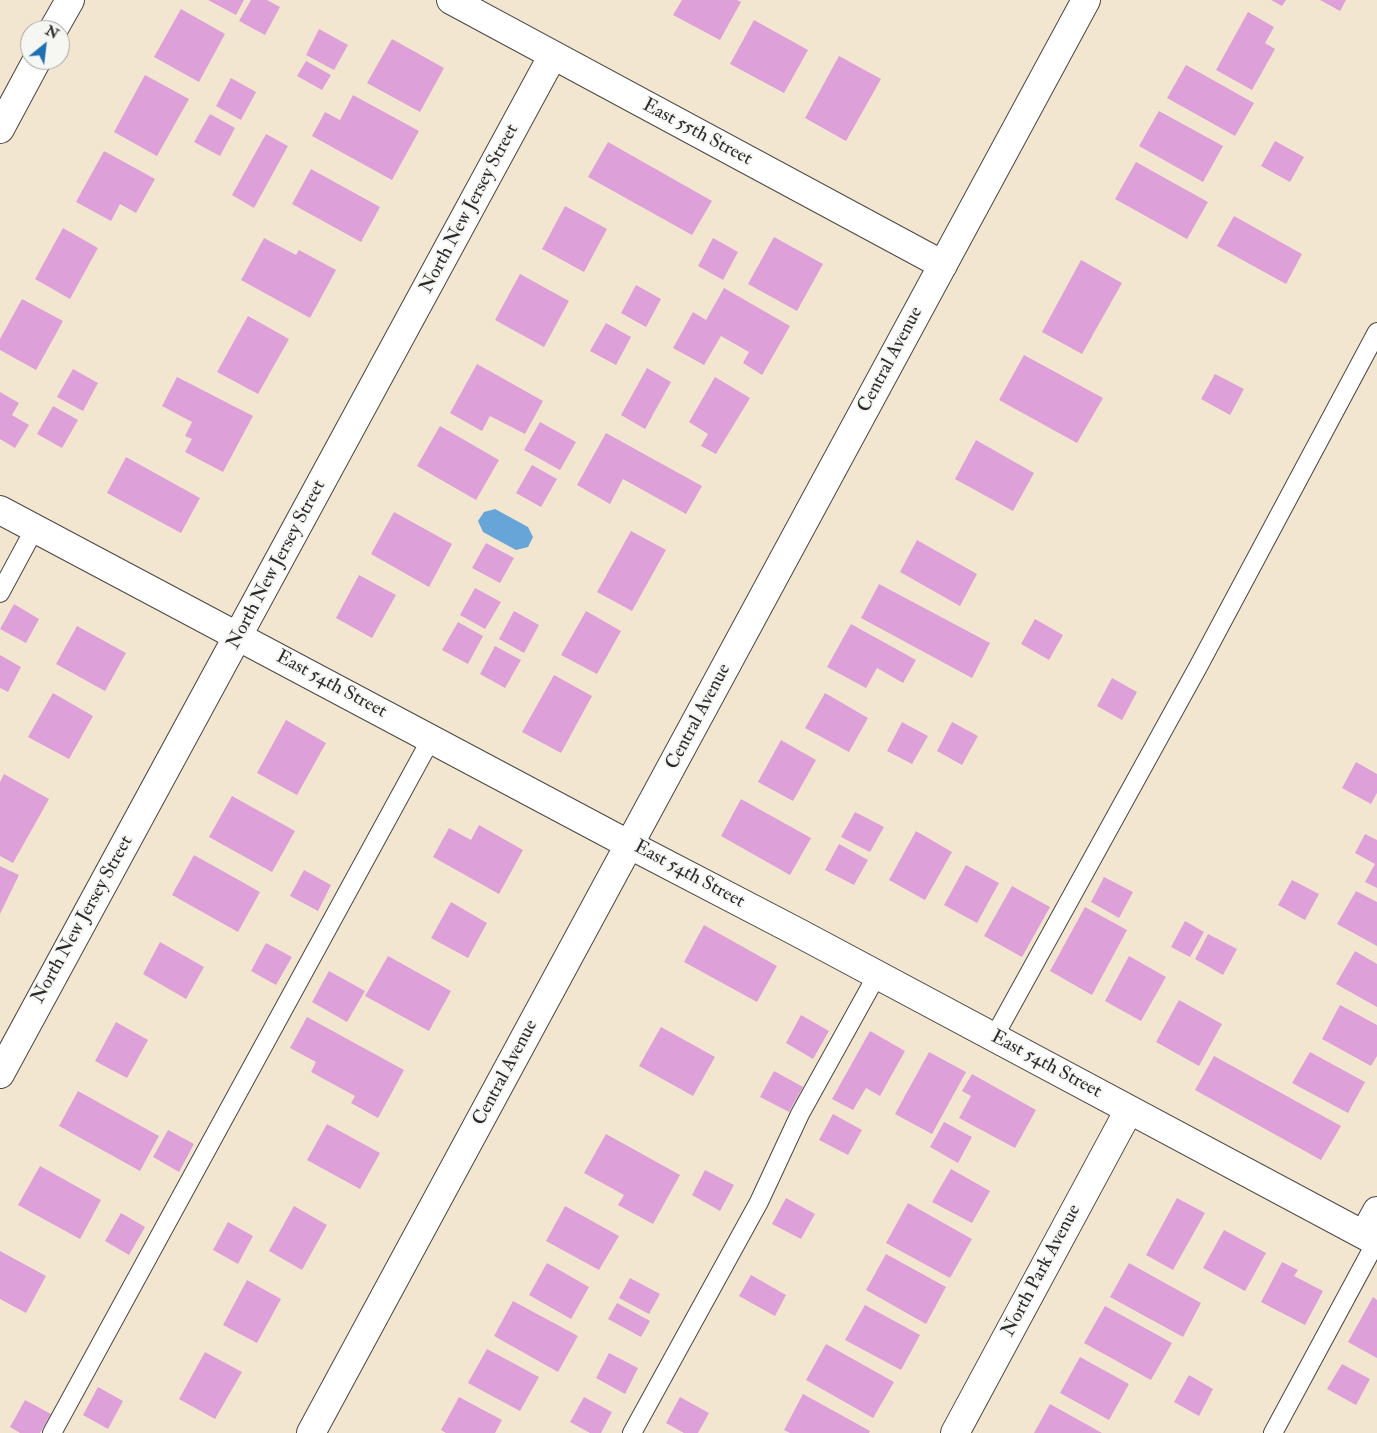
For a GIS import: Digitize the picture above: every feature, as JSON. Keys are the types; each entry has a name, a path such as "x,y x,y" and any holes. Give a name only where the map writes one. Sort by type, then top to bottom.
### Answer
{"street":[{"path":"59,20 70,0"},
{"name":"East 55th Street","path":"451,0 942,265"},
{"name":"Central Avenue","path":"311,1433 1086,0"},
{"name":"North New Jersey Street","path":"0,1074 553,55"},
{"path":"0,129 32,70"},
{"name":"East 54th Street","path":"0,510 994,1037 1372,1240"},
{"name":"North Park Avenue","path":"955,1433 1129,1110"},
{"path":"1372,1240 1377,1211"}],"lane":[{"path":"994,1037 1198,667 1377,332"},
{"path":"0,593 35,528"},
{"path":"52,1433 431,739"},
{"path":"632,1433 759,1202 800,1114 877,975"},
{"path":"1273,1433 1372,1240"}],"water":[{"path":"495,509 528,527 533,537 528,547 516,550 483,532 478,521 484,512"}],"building":[{"path":"208,0 244,0 236,15"},
{"path":"251,0 267,0 280,7 265,35 239,21"},
{"path":"682,0 737,0 741,2 720,40 673,15"},
{"path":"1271,0 1286,0 1282,6"},
{"path":"1320,0 1346,0 1340,11"},
{"path":"181,9 225,34 199,82 154,57"},
{"path":"1248,12 1274,27 1265,43 1275,49 1252,90 1216,70"},
{"path":"754,20 808,50 784,93 730,64"},
{"path":"319,29 348,45 334,70 306,55"},
{"path":"392,39 444,68 420,112 367,83"},
{"path":"839,56 881,79 846,141 805,118"},
{"path":"306,61 331,75 322,90 297,76"},
{"path":"1186,65 1254,103 1235,136 1167,98"},
{"path":"145,75 189,99 157,156 114,132"},
{"path":"231,78 256,92 241,120 216,106"},
{"path":"353,95 419,131 392,180 312,136 325,112 340,120"},
{"path":"1159,111 1223,146 1203,182 1139,146"},
{"path":"210,114 235,128 220,156 194,142"},
{"path":"266,134 288,146 254,208 232,195"},
{"path":"1275,141 1304,157 1290,182 1261,166"},
{"path":"608,142 712,201 692,235 588,177"},
{"path":"104,151 155,179 136,213 120,204 111,221 76,202"},
{"path":"1136,162 1208,202 1187,239 1115,199"},
{"path":"311,169 380,207 361,242 292,204"},
{"path":"565,206 607,229 584,272 542,249"},
{"path":"1234,216 1302,254 1286,284 1217,246"},
{"path":"63,228 98,248 70,299 35,279"},
{"path":"774,237 823,264 797,311 748,284"},
{"path":"264,238 296,255 299,250 336,270 310,318 241,280"},
{"path":"713,238 738,252 723,280 698,266"},
{"path":"1081,260 1122,283 1082,354 1042,332"},
{"path":"520,274 569,301 544,347 495,320"},
{"path":"636,285 661,299 646,327 621,313"},
{"path":"724,288 790,326 762,375 743,363 749,352 721,336 704,365 673,348 693,312 706,320"},
{"path":"22,299 63,321 36,370 0,350 0,339"},
{"path":"248,316 289,339 258,394 217,372"},
{"path":"606,323 631,337 616,365 590,351"},
{"path":"1024,355 1103,398 1077,443 999,400"},
{"path":"477,364 543,401 525,434 490,416 482,431 450,413"},
{"path":"647,368 671,382 645,429 621,415"},
{"path":"73,369 98,383 83,411 57,397"},
{"path":"1215,374 1244,389 1230,415 1201,399"},
{"path":"177,377 253,416 223,472 185,452 192,439 185,436 192,422 162,406"},
{"path":"715,377 750,398 716,454 701,446 708,434 689,422"},
{"path":"0,392 19,403 12,415 29,425 15,448 0,439"},
{"path":"53,406 78,420 62,448 37,434"},
{"path":"540,422 576,442 560,470 524,450"},
{"path":"440,426 499,460 476,500 417,466"},
{"path":"606,433 702,486 686,514 623,479 610,504 577,485"},
{"path":"976,440 1034,473 1013,511 955,479"},
{"path":"126,457 200,498 181,533 107,493"},
{"path":"532,465 557,479 541,507 516,493"},
{"path":"394,512 452,544 429,587 371,554"},
{"path":"631,531 666,550 632,611 597,592"},
{"path":"917,540 977,574 960,606 900,572"},
{"path":"486,543 514,558 500,583 472,568"},
{"path":"359,575 396,595 372,638 336,618"},
{"path":"879,584 990,643 972,678 861,618"},
{"path":"475,588 501,602 485,629 460,615"},
{"path":"14,604 39,619 26,643 0,629"},
{"path":"514,611 539,625 524,653 499,639"},
{"path":"586,611 621,631 597,674 561,655"},
{"path":"1035,619 1063,635 1049,660 1021,644"},
{"path":"458,622 483,636 468,664 442,650"},
{"path":"851,624 916,660 903,683 877,668 866,688 827,667"},
{"path":"77,626 126,653 105,691 56,664"},
{"path":"495,646 521,660 505,688 480,674"},
{"path":"0,655 21,667 8,692 0,688"},
{"path":"554,675 592,696 561,753 522,732"},
{"path":"1112,678 1137,692 1122,720 1097,706"},
{"path":"53,693 93,716 69,759 28,737"},
{"path":"825,693 868,718 849,752 805,728"},
{"path":"286,720 326,743 297,795 257,773"},
{"path":"902,722 928,736 912,764 887,751"},
{"path":"952,722 978,736 962,765 937,751"},
{"path":"781,740 816,760 793,801 758,782"},
{"path":"1356,762 1377,774 1377,793 1371,804 1342,788"},
{"path":"4,774 49,799 13,863 0,856 0,782"},
{"path":"232,796 295,831 272,872 209,837"},
{"path":"741,799 811,838 790,875 721,836"},
{"path":"855,812 884,827 870,852 841,837"},
{"path":"479,825 523,850 499,894 433,857 449,828 471,840"},
{"path":"916,831 952,852 925,900 889,880"},
{"path":"1365,834 1377,840 1377,888 1365,882 1375,864 1355,853"},
{"path":"839,844 868,860 854,885 825,870"},
{"path":"194,855 260,892 238,932 172,895"},
{"path":"966,865 999,883 977,923 944,905"},
{"path":"0,866 19,875 0,914"},
{"path":"304,870 331,885 318,911 290,896"},
{"path":"1104,877 1133,892 1119,918 1091,902"},
{"path":"1292,880 1319,894 1305,920 1278,905"},
{"path":"1012,886 1050,907 1022,957 984,936"},
{"path":"1356,891 1377,902 1377,946 1337,924"},
{"path":"451,902 487,923 468,958 431,938"},
{"path":"1085,907 1127,930 1092,995 1050,971"},
{"path":"1185,921 1204,932 1190,957 1171,947"},
{"path":"704,925 777,966 757,1002 684,962"},
{"path":"1208,934 1237,949 1223,975 1195,959"},
{"path":"160,942 204,967 186,999 143,974"},
{"path":"266,943 292,957 276,985 251,971"},
{"path":"1355,951 1377,964 1377,1007 1336,984"},
{"path":"388,956 451,991 429,1031 365,996"},
{"path":"1129,956 1166,977 1141,1021 1105,1001"},
{"path":"329,971 365,991 347,1022 312,1002"},
{"path":"1179,1000 1222,1024 1199,1066 1156,1042"},
{"path":"1340,1005 1377,1025 1377,1056 1371,1066 1322,1039"},
{"path":"801,1015 829,1031 813,1059 786,1043"},
{"path":"307,1017 404,1070 378,1118 351,1103 355,1096 311,1072 316,1062 290,1048"},
{"path":"116,1022 148,1040 127,1078 95,1061"},
{"path":"661,1027 715,1057 693,1096 639,1066"},
{"path":"870,1031 905,1051 880,1096 866,1088 853,1110 832,1099"},
{"path":"929,1052 966,1072 932,1134 895,1114"},
{"path":"1310,1052 1365,1082 1348,1113 1292,1083"},
{"path":"1214,1056 1341,1126 1321,1160 1195,1090"},
{"path":"774,1071 803,1087 789,1112 760,1097"},
{"path":"972,1074 1036,1110 1015,1148 959,1118 971,1096 962,1091"},
{"path":"78,1091 159,1136 140,1171 59,1126"},
{"path":"833,1114 862,1130 848,1155 819,1140"},
{"path":"944,1122 972,1137 958,1163 930,1147"},
{"path":"327,1124 380,1153 360,1189 307,1160"},
{"path":"168,1130 194,1144 179,1172 153,1157"},
{"path":"606,1134 680,1175 653,1224 618,1205 624,1195 584,1173"},
{"path":"40,1166 101,1200 80,1239 18,1205"},
{"path":"951,1169 990,1191 972,1223 932,1202"},
{"path":"705,1170 734,1185 720,1211 692,1195"},
{"path":"786,1198 815,1214 801,1239 772,1224"},
{"path":"1177,1198 1205,1213 1173,1270 1146,1255"},
{"path":"908,1203 972,1239 950,1278 886,1243"},
{"path":"294,1206 327,1225 302,1270 269,1251"},
{"path":"565,1206 619,1236 599,1270 546,1241"},
{"path":"121,1213 145,1227 129,1255 105,1241"},
{"path":"228,1222 253,1236 238,1264 213,1250"},
{"path":"1224,1230 1266,1253 1245,1291 1203,1268"},
{"path":"0,1251 46,1276 26,1313 0,1299"},
{"path":"886,1254 946,1287 926,1324 866,1290"},
{"path":"1282,1262 1298,1270 1294,1276 1323,1291 1305,1325 1261,1302"},
{"path":"547,1263 589,1287 571,1319 529,1295"},
{"path":"1129,1263 1201,1303 1183,1337 1110,1297"},
{"path":"751,1275 786,1295 775,1316 739,1296"},
{"path":"630,1278 660,1294 649,1314 619,1298"},
{"path":"247,1280 281,1299 257,1343 223,1325"},
{"path":"1373,1297 1377,1300 1377,1358 1348,1342"},
{"path":"513,1301 578,1336 558,1372 494,1336"},
{"path":"617,1303 650,1321 641,1337 608,1319"},
{"path":"865,1305 920,1335 901,1370 845,1340"},
{"path":"1105,1306 1172,1343 1151,1380 1084,1343"},
{"path":"826,1344 894,1382 873,1418 806,1380"},
{"path":"487,1349 539,1377 520,1411 468,1383"},
{"path":"205,1352 242,1372 215,1419 179,1399"},
{"path":"609,1353 638,1368 625,1394 596,1378"},
{"path":"1080,1357 1129,1384 1109,1420 1060,1393"},
{"path":"1342,1364 1370,1379 1356,1405 1327,1389"},
{"path":"1189,1375 1213,1389 1199,1416 1174,1402"},
{"path":"98,1387 123,1401 108,1429 83,1415"},
{"path":"803,1394 870,1431 869,1433 790,1433 784,1430"},
{"path":"459,1397 502,1420 495,1433 446,1433 441,1430"},
{"path":"584,1397 612,1412 601,1433 590,1433 570,1422"},
{"path":"680,1397 709,1413 698,1433 684,1433 666,1423"},
{"path":"25,1400 51,1414 40,1433 20,1433 10,1427"},
{"path":"1050,1404 1102,1433 1034,1433"}]}
